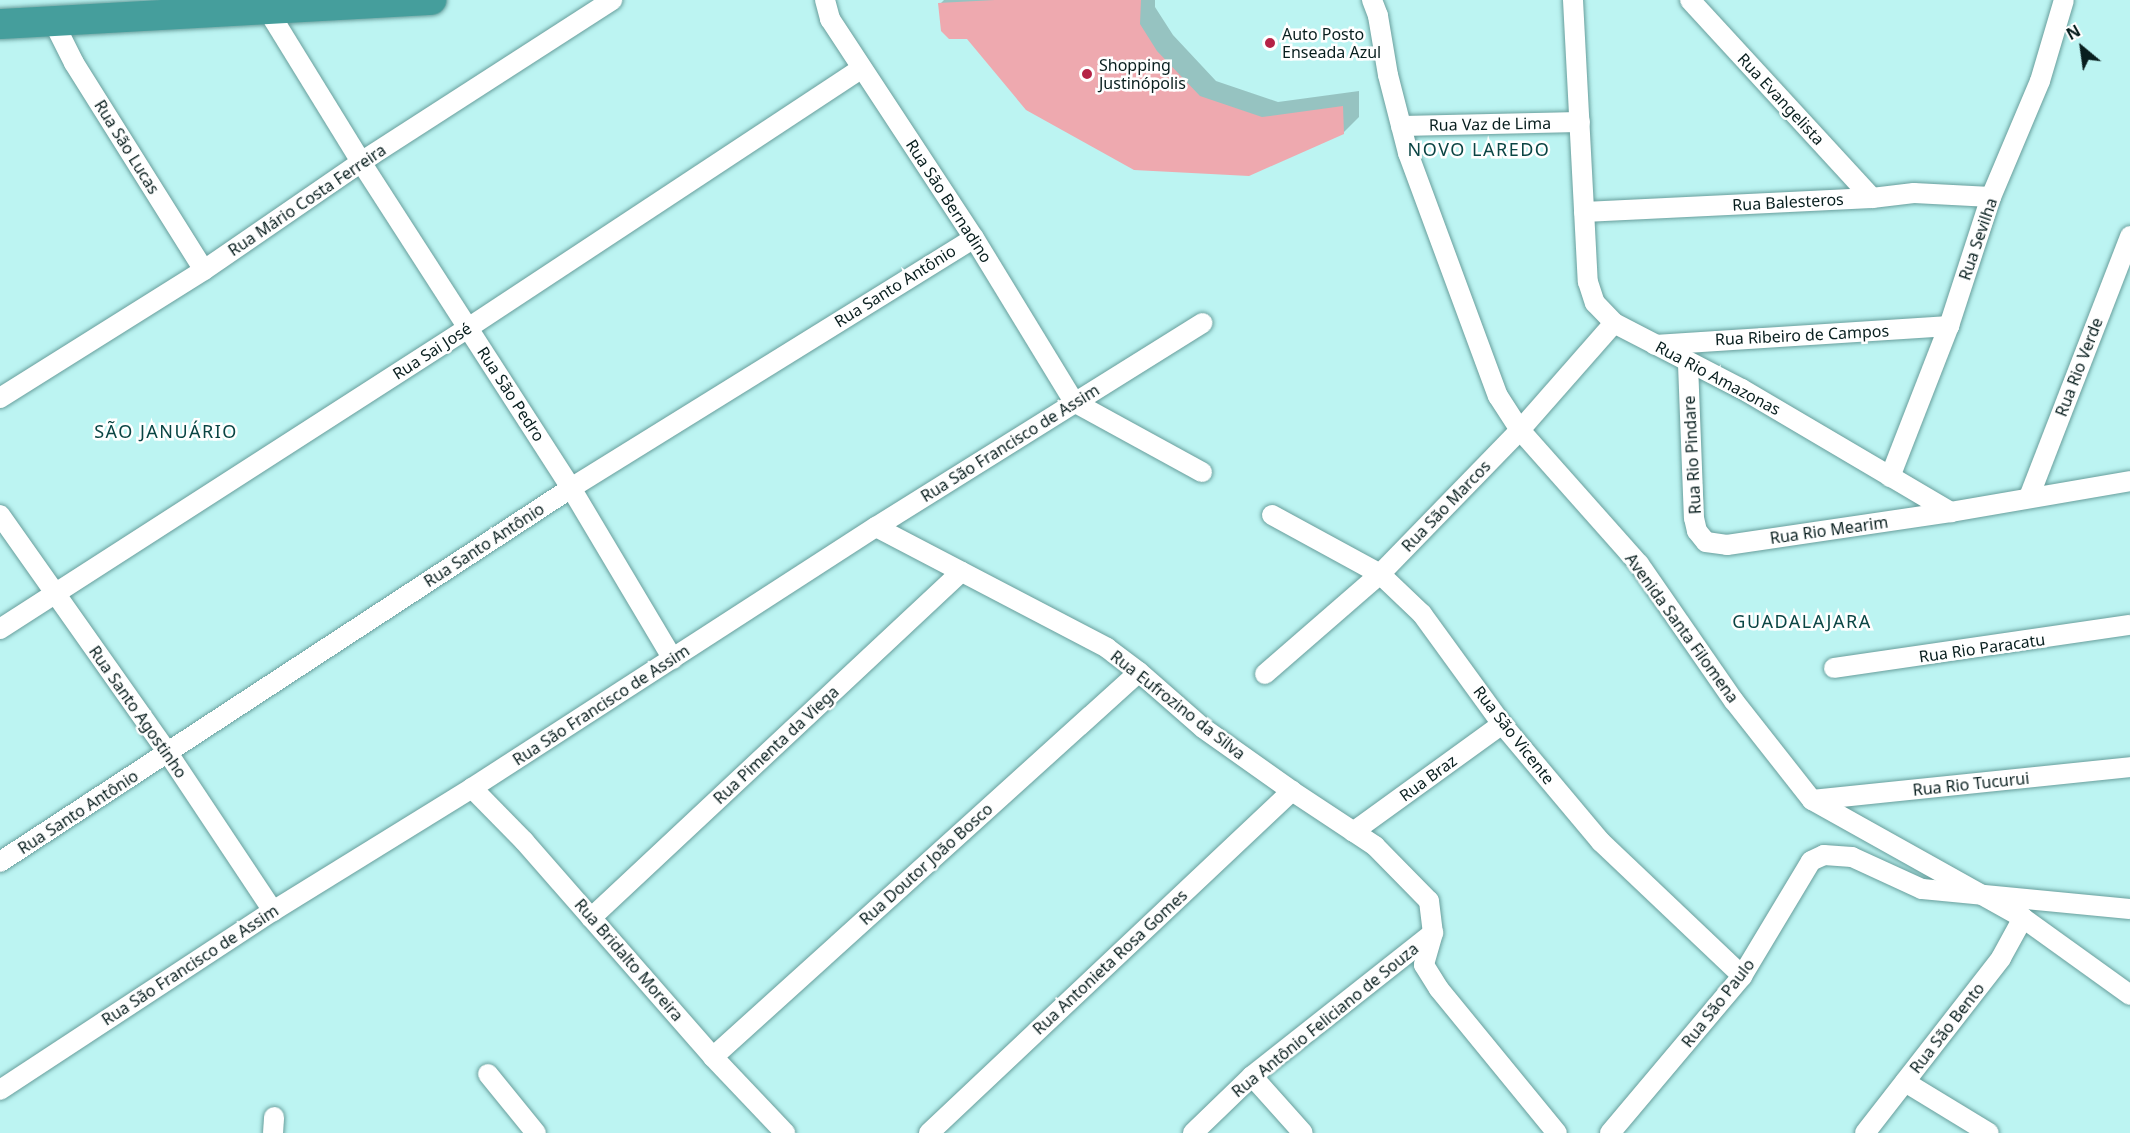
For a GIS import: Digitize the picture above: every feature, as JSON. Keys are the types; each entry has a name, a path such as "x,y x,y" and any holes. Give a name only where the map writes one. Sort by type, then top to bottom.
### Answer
{"highway":[{"path":"0,4 59,10 267,9 431,0"},
{"path":"0,24 59,10"}],"street":[{"name":"Rua Mário Costa Ferreira","path":"0,398 204,270 361,162 612,0"},
{"name":"Rua São Bernadino","path":"825,0 830,19 974,238 1074,402"},
{"name":"Rua Rio Amazonas","path":"1573,0 1588,282 1594,303 1614,324 1688,364 1742,389 1952,512"},
{"name":"Rua Evangelista","path":"1690,0 1872,198"},
{"name":"Rua Sevilha","path":"1890,477 1949,326 1991,197 2040,81 2064,0"},
{"name":"Avenida Santa Filomena","path":"1378,5 1388,75 1401,126 1498,396 1520,430 1639,564 1734,701 1812,800 2023,918 2130,995"},
{"name":"Rua São Pedro","path":"267,9 361,162 571,488 673,659"},
{"name":"Rua São Lucas","path":"59,10 74,63 204,270"},
{"name":"Rua Sai José","path":"0,629 468,328 861,69"},
{"name":"Rua Vaz de Lima","path":"1401,126 1580,122"},
{"name":"Rua Balesteros","path":"1584,212 1872,198 1914,193 1991,197"},
{"name":"Rua Rio Verde","path":"2029,497 2130,236"},
{"name":"Rua Santo Antônio","path":"0,862 571,488 974,238"},
{"name":"Rua São Francisco de Assim","path":"0,1090 273,911 472,788 876,527 1203,323"},
{"name":"Rua São Marcos","path":"1265,674 1380,574 1520,430 1614,324"},
{"name":"Rua Ribeiro de Campos","path":"1655,345 1949,326"},
{"name":"Rua Rio Pindare","path":"1688,364 1694,518 1697,531 1706,542"},
{"path":"1074,402 1202,472"},
{"path":"1952,512 2130,481"},
{"name":"Rua Rio Mearim","path":"1706,542 1726,545 1952,512"},
{"name":"Rua Santo Agostinho","path":"0,515 168,753 273,911"},
{"name":"Rua São Vicente","path":"1272,515 1380,574 1422,614 1502,724 1601,842 1742,976"},
{"name":"Rua Eufrozino da Silva","path":"876,527 1107,648 1140,672 1203,728 1375,846 1429,901 1433,933"},
{"name":"Rua Pimenta da Viega","path":"591,918 961,572"},
{"name":"Rua Rio Paracatu","path":"1834,668 2130,625"},
{"name":"Rua Doutor João Bosco","path":"713,1057 1140,672"},
{"name":"Rua Braz","path":"1353,832 1502,724"},
{"name":"Rua Rio Tucurui","path":"1812,800 2130,766"},
{"name":"Rua Bridalto Moreira","path":"472,788 524,841 713,1057 785,1133"},
{"name":"Rua Antonieta Rosa Gomes","path":"929,1133 1292,791"},
{"name":"Rua São Paulo","path":"1610,1133 1742,976 1811,861 1824,855 1852,857 1922,889 1976,892"},
{"path":"1976,892 2130,909"},
{"name":"Rua São Bento","path":"1865,1133 2001,958 2023,918"},
{"path":"1433,933 1424,965 1438,989 1557,1133"},
{"name":"Rua Antônio Feliciano de Souza","path":"1192,1133 1252,1076 1433,933"},
{"path":"488,1074 536,1133"},
{"path":"1252,1076 1303,1133"},
{"path":"1905,1082 1989,1133"}],"building":[{"name":"Shopping Justinópolis","path":"995,0 1141,0 1140,24 1157,51 1200,96 1262,117 1343,106 1344,134 1249,176 1134,170 1026,110 967,39 949,39 941,31 938,3"}],"place":[{"name":"Auto Posto Enseada Azul","path":"1270,43"},
{"name":"Shopping Justinópolis","path":"1087,74"}],"district":[{"name":"NOVO LAREDO","path":"1479,149"},
{"name":"SÃO JANUÁRIO","path":"166,431"},
{"name":"GUADALAJARA","path":"1802,621"}]}
